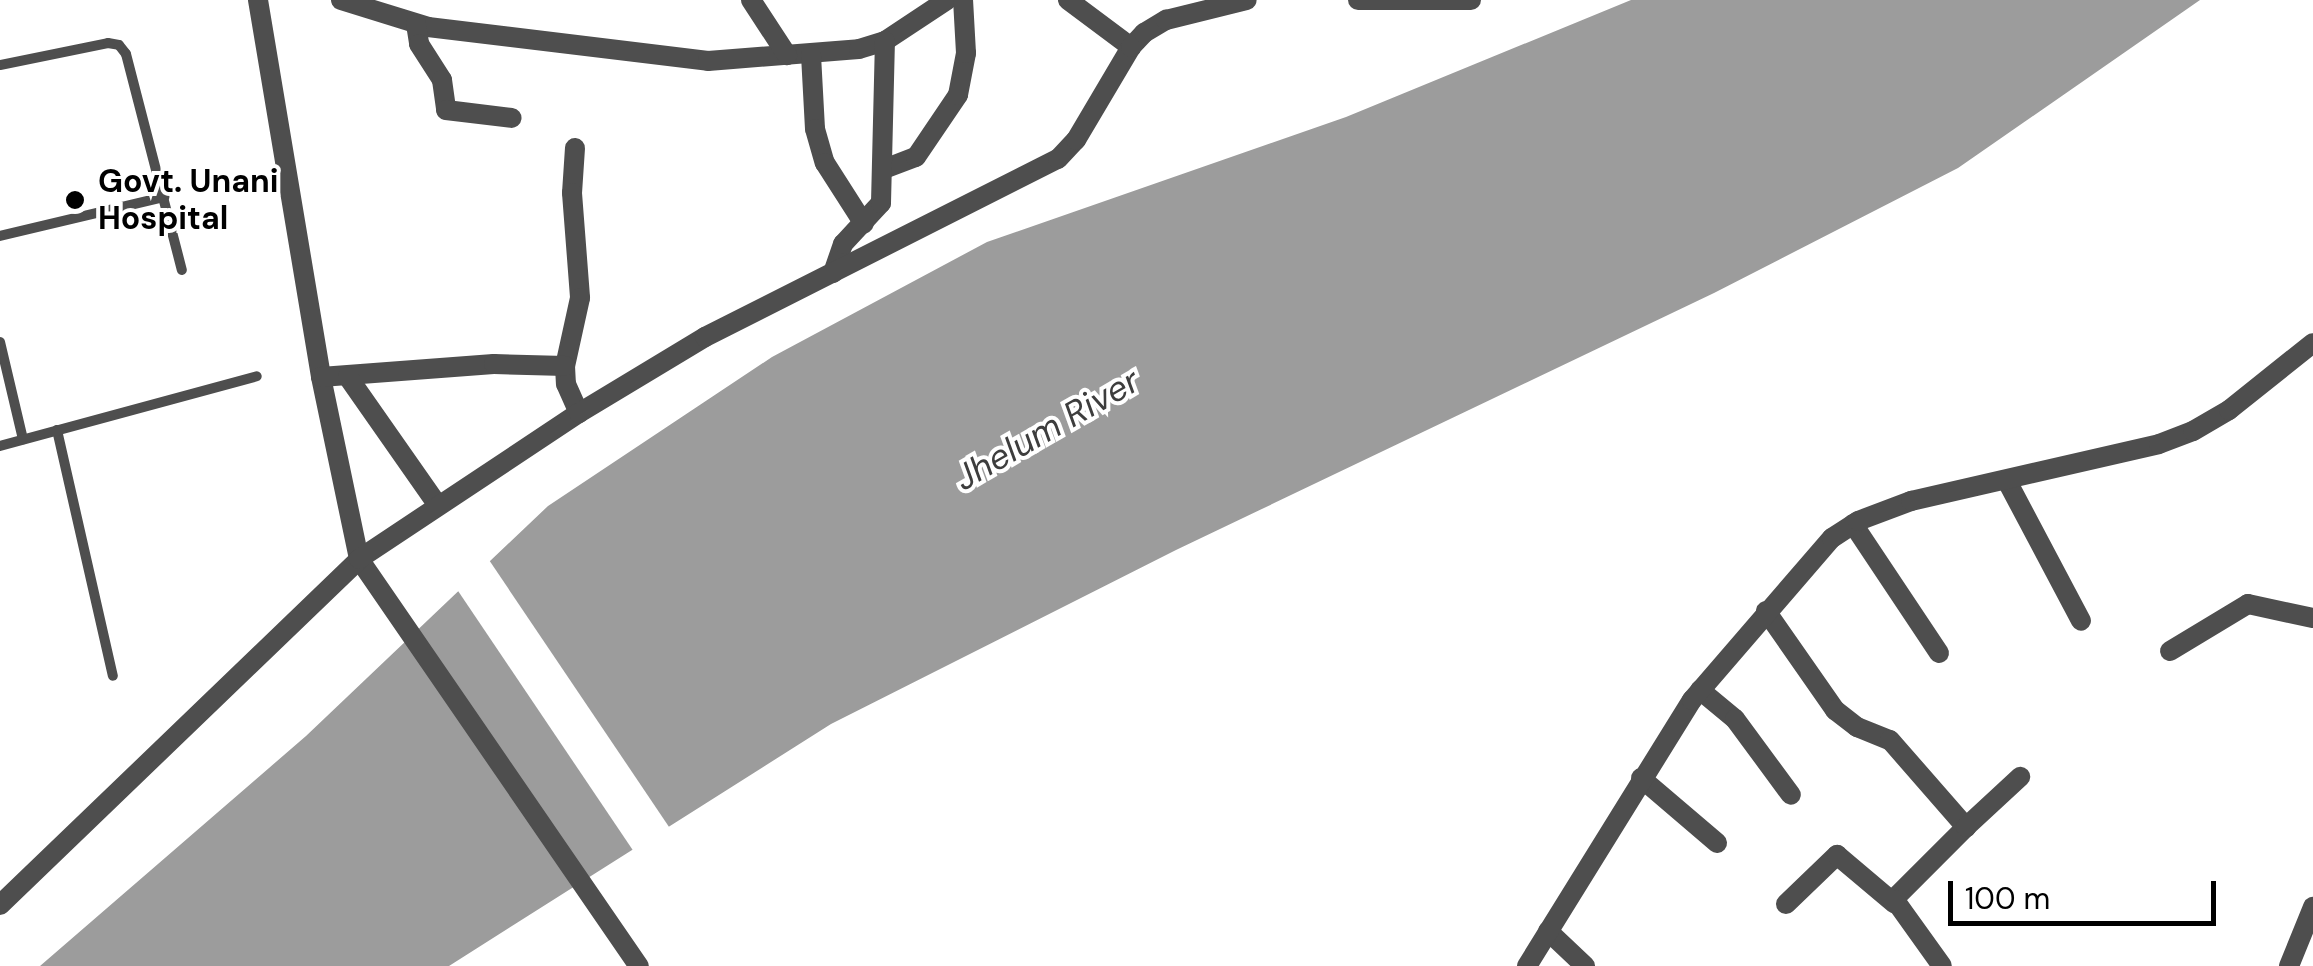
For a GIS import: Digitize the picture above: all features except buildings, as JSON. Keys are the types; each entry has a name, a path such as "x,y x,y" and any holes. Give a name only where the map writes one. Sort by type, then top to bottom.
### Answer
{"street":[{"path":"258,0 321,377 359,560 638,966"},
{"path":"343,0 416,24 708,61 811,54 885,41 947,0"},
{"path":"751,0 787,55"},
{"path":"884,169 916,157 958,95 966,53 963,0"},
{"path":"1068,0 1131,47"},
{"path":"0,905 359,560 579,412 705,336 1058,159 1076,140 1131,47 1166,20 1248,0"},
{"path":"1358,0 1470,0"},
{"path":"416,24 419,44 442,80 446,110 512,118"},
{"path":"833,273 843,244 880,203 885,41"},
{"path":"811,54 814,129 826,163 864,224"},
{"path":"575,148 572,193 580,298 565,366 566,384 579,412"},
{"path":"1527,966 1641,778 1700,690 1832,538 1852,524 1911,501 2159,444 2193,431 2229,410 2313,343"},
{"path":"321,377 494,364 565,366"},
{"path":"348,377 437,504"},
{"path":"2007,481 2080,621"},
{"path":"1852,524 1939,653"},
{"path":"2170,651 2248,604 2313,618"},
{"path":"1766,611 1835,710 1846,721 1890,740 1966,828"},
{"path":"1700,690 1735,720 1791,795"},
{"path":"1894,903 1896,896 2020,777"},
{"path":"1641,778 1717,842"},
{"path":"1786,904 1837,855 1894,903 1942,966"},
{"path":"2289,966 2308,941 2313,907"},
{"path":"1548,931 1585,966"}],"lane":[{"path":"0,66 108,42 119,45 126,54 182,270"},
{"path":"0,236 164,196"},
{"path":"0,342 23,439"},
{"path":"0,446 257,376"},
{"path":"56,430 114,676"}],"water":[{"name":"Jhelum River","path":"1631,0 2200,0 1958,168 1714,293 1176,550 831,724 449,966 40,966 306,736 548,506 772,357 987,242 1346,117"}],"pier":[{"path":"487,557 672,831 636,855 451,581"}],"place":[{"name":"Govt. Unani Hospital","path":"75,200"}]}
